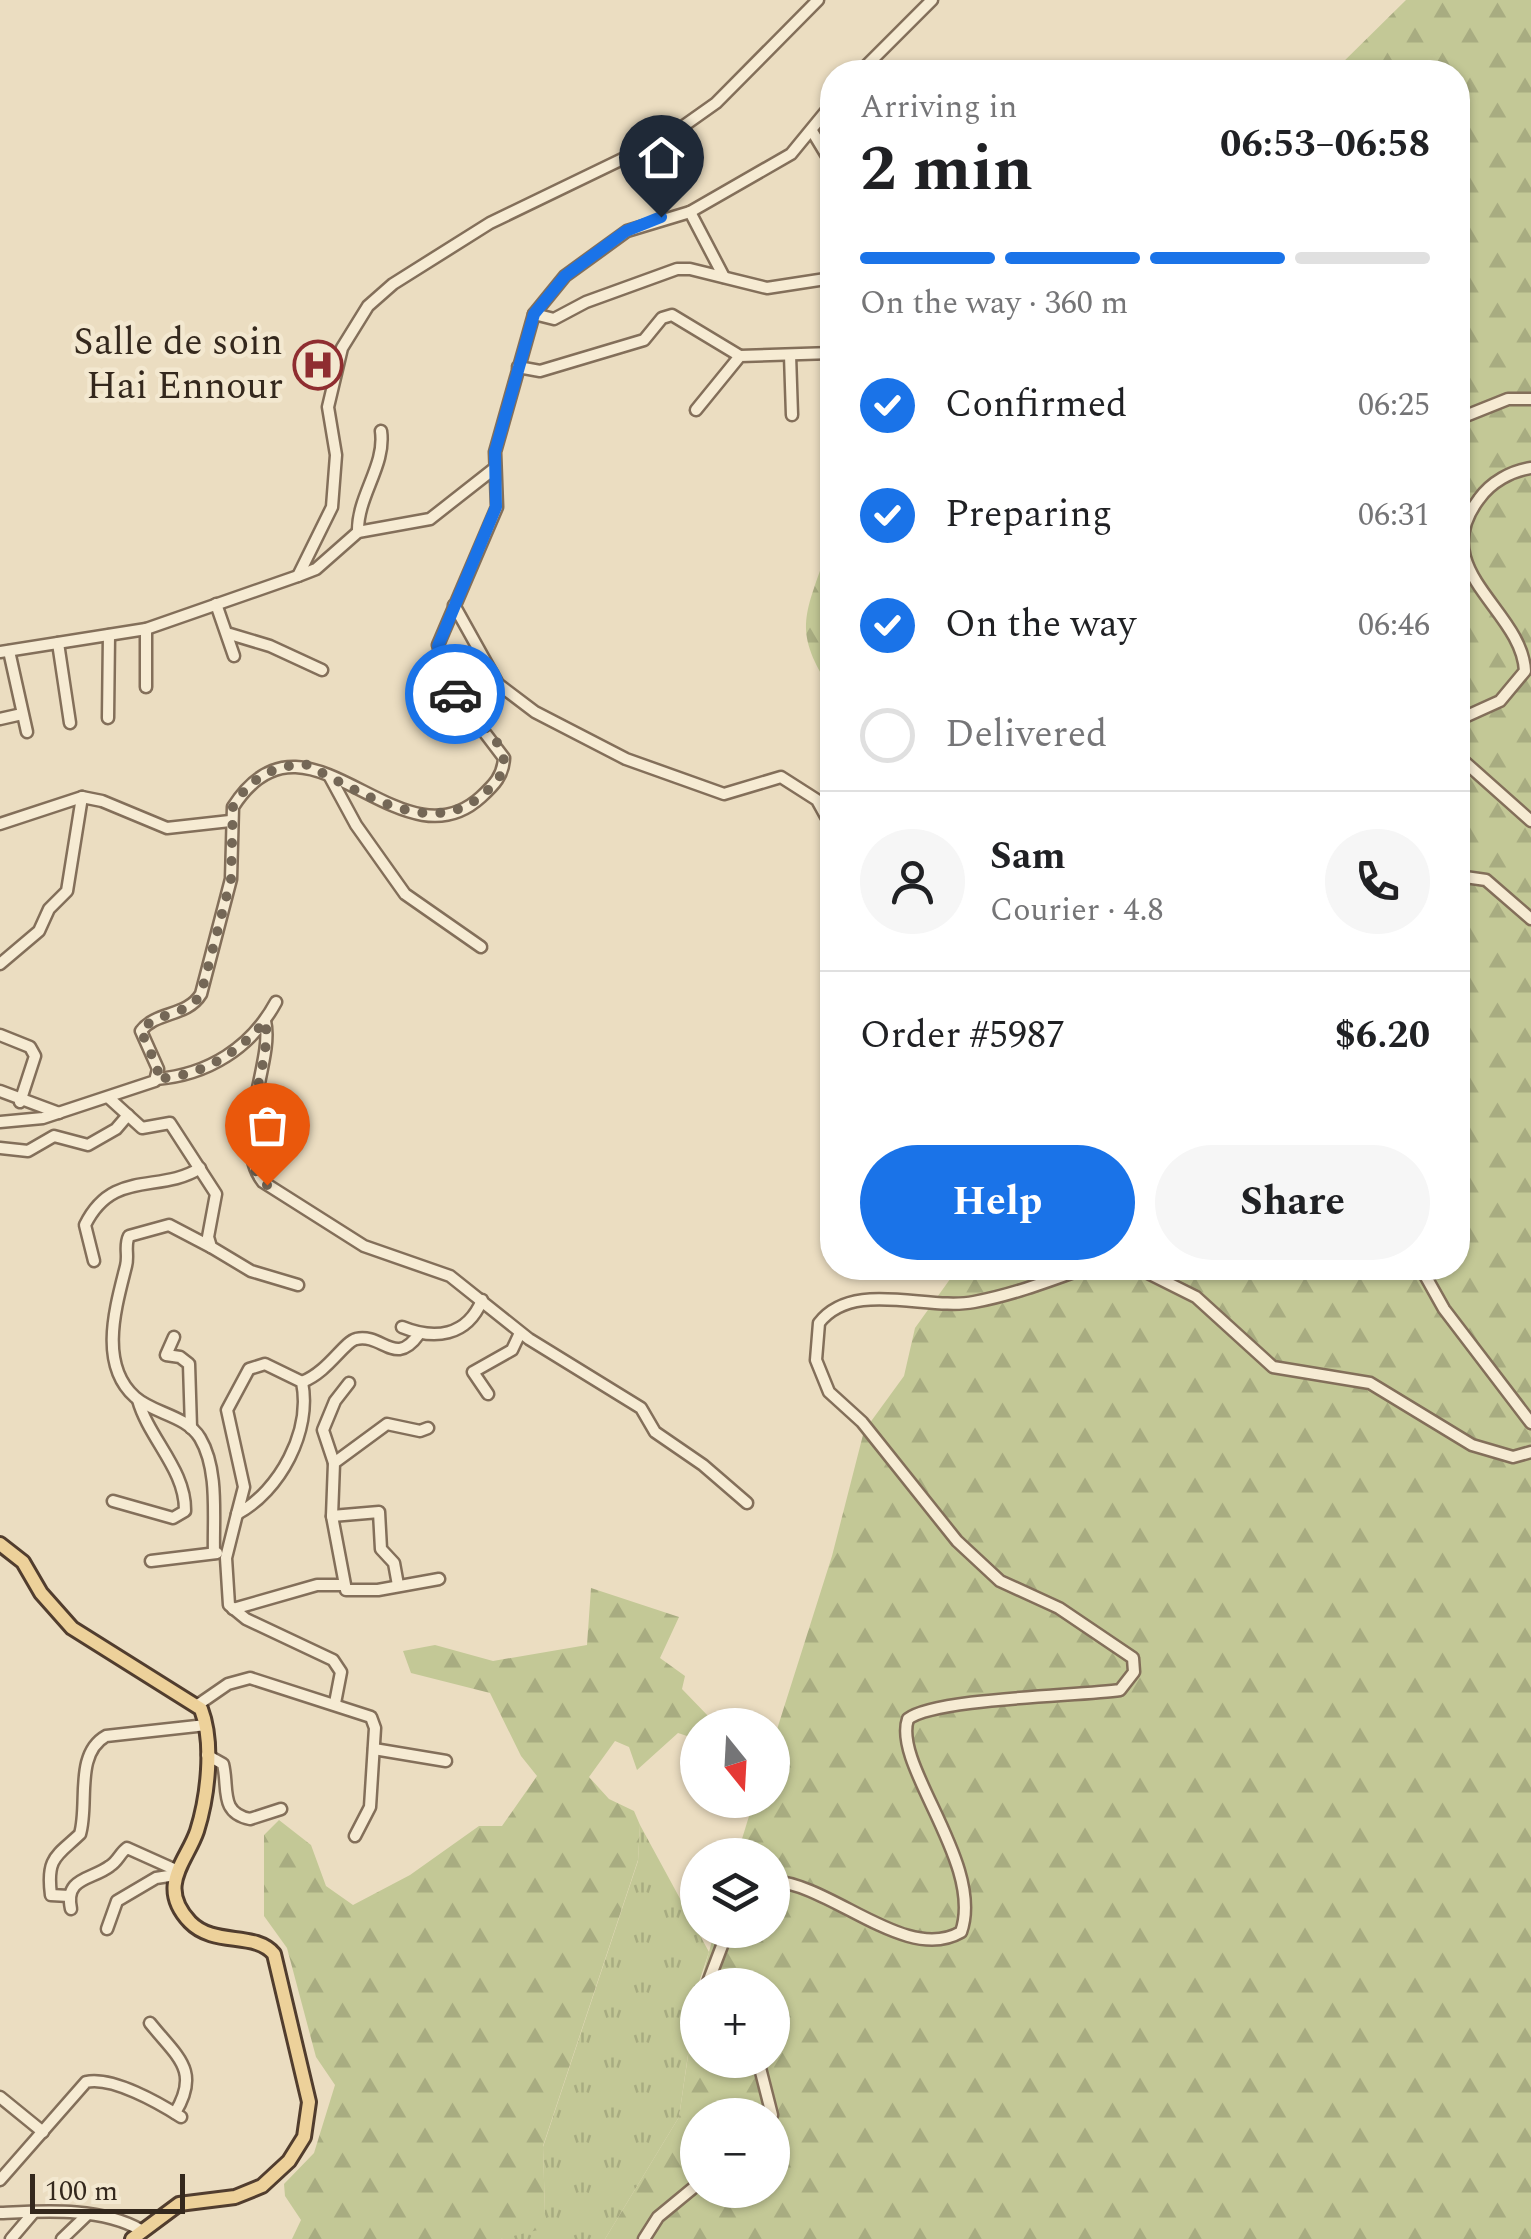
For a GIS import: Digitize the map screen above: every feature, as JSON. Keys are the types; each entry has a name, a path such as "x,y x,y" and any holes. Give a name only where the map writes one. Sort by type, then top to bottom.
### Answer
{"main road":[{"path":"0,1544 23,1562 56,1612 96,1646 198,1704 206,1724 207,1755 197,1829 176,1872 190,1922 212,1937 262,1944 274,1954 310,2115 289,2161 262,2186 235,2196 179,2204 136,2234"}],"street":[{"path":"298,576 332,507 336,456 328,407 342,348 368,306 393,284 490,224 668,137 716,103 818,0"},
{"path":"872,60 932,0"},
{"path":"156,1079 158,1069 141,1031 146,1024 191,1007 201,994 231,879 230,820 239,797 262,774 284,765 305,764 430,817 462,810 498,780 504,758 499,747 462,706 443,670 438,646 496,507 495,468 534,314 565,276 626,231 690,212 792,154 820,120"},
{"path":"812,131 820,144"},
{"path":"690,212 726,280"},
{"path":"534,314 554,319 586,302 676,269 767,288 820,280"},
{"path":"518,367 540,370 579,362 609,346 644,340 662,318 672,315 740,356 820,353"},
{"path":"790,355 792,415"},
{"path":"696,410 719,376 740,356"},
{"path":"1470,414 1508,399 1531,398"},
{"path":"358,532 363,495 383,447 381,432"},
{"path":"27,732 4,652 146,628 298,576 316,569 358,532 430,520 495,468"},
{"path":"1470,514 1482,495 1509,475 1531,468"},
{"path":"1470,570 1517,640 1525,672 1500,701 1470,715"},
{"path":"216,604 230,634 234,656"},
{"path":"454,605 498,684 536,712 626,758 724,794 781,777 820,805"},
{"path":"146,628 146,687"},
{"path":"230,634 270,646 322,670"},
{"path":"108,718 109,635"},
{"path":"58,643 70,723"},
{"path":"0,719 22,714"},
{"path":"1470,767 1531,821"},
{"path":"330,776 356,826 404,894 481,946"},
{"path":"0,824 82,798 102,801 166,828 230,820"},
{"path":"0,964 39,931 48,909 67,891 82,798"},
{"path":"1470,878 1486,880 1531,919"},
{"path":"0,1122 60,1113 156,1079 184,1077 223,1059 265,1021 276,1002"},
{"path":"265,1021 268,1041 253,1112 254,1164 260,1179 346,1236 434,1268 482,1300 520,1334 641,1408 655,1432 703,1465 747,1504"},
{"path":"0,1035 30,1048 36,1056 20,1102"},
{"path":"0,1091 20,1102 60,1113"},
{"path":"109,1098 146,1130 166,1122 173,1125 216,1194 208,1237 211,1247"},
{"path":"0,1148 28,1151 54,1136 88,1145 116,1129 128,1115"},
{"path":"94,1261 86,1224 112,1192 151,1179 182,1178 200,1168"},
{"path":"191,1428 138,1400 120,1378 112,1328 128,1259 126,1242 134,1232 170,1225 251,1272 298,1284"},
{"path":"790,1886 835,1898 900,1934 950,1938 961,1932 965,1920 964,1892 932,1800 906,1743 908,1718 935,1708 1069,1691 1120,1690 1134,1672 1133,1658 1118,1644 1060,1608 1000,1581 968,1553 854,1414 828,1392 816,1360 819,1323 838,1306 886,1300 973,1302 1045,1280"},
{"path":"1162,1280 1196,1297 1273,1367 1370,1383 1472,1445 1513,1457 1531,1452"},
{"path":"1428,1280 1444,1309 1531,1423"},
{"path":"402,1327 419,1334 445,1334 470,1318 482,1300"},
{"path":"335,1703 341,1672 333,1660 246,1619 233,1609 226,1594 228,1552 244,1488 228,1429 229,1404 249,1369 259,1364 302,1382 328,1369 352,1340 362,1339 397,1350 411,1345 419,1334"},
{"path":"488,1394 472,1372 512,1350 520,1334"},
{"path":"174,1337 166,1354 188,1364 191,1428 208,1457 214,1553"},
{"path":"237,1514 270,1488 294,1446 300,1424 302,1382"},
{"path":"349,1383 335,1401 323,1430 334,1463 332,1516 342,1584 350,1591 439,1579"},
{"path":"114,1500 173,1518 185,1511 181,1483 143,1418 138,1400"},
{"path":"300,1424 323,1430"},
{"path":"334,1463 387,1424 420,1432 428,1428"},
{"path":"332,1516 379,1512 382,1548 394,1563 398,1585"},
{"path":"151,1561 228,1552"},
{"path":"233,1609 317,1585 342,1584"},
{"path":"198,1704 228,1684 250,1678 371,1717 374,1749 370,1807 355,1836"},
{"path":"176,1872 127,1848 110,1866 76,1883 70,1902 51,1894 50,1871 59,1849 77,1839 82,1829 88,1758 95,1746 106,1736 206,1724"},
{"path":"374,1749 446,1762"},
{"path":"207,1755 223,1764 226,1802 233,1812 250,1819 281,1808"},
{"path":"107,1929 117,1901 156,1878 176,1872"},
{"path":"0,2180 81,2085 92,2080 178,2115 188,2090 187,2072 150,2023"},
{"path":"0,2097 43,2132"},
{"path":"644,2239 658,2217 680,2199"},
{"path":"12,2239 34,2212"},
{"path":"0,2213 88,2215 122,2220 136,2234"},
{"path":"62,2239 88,2215"}],"green space":[{"path":"1406,0 1531,0 1531,2239 605,2239 680,2110 680,2208 790,2208 790,2098 682,2098 685,2078 790,2078 790,1968 705,1968 710,1948 790,1948 790,1838 742,1838 748,1818 790,1818 790,1708 784,1708 832,1556 864,1431 904,1376 915,1328 949,1280 1470,1280 1470,60 1345,60"},
{"path":"820,570 820,671 807,638 806,624"},
{"path":"591,1588 679,1617 660,1658 685,1676 682,1689 700,1708 680,1708 680,1734 637,1770 629,1747 615,1741 589,1777 609,1799 634,1811 640,1825 638,1860 543,2146 545,2214 538,2230 501,2239 292,2239 301,2220 285,2196 284,2184 314,2153 335,2085 316,2057 287,1948 264,1916 264,1835 279,1820 311,1845 326,1886 353,1905 410,1875 479,1826 502,1826 537,1776 521,1756 490,1693 411,1673 403,1651 435,1645 493,1661 587,1645"},
{"path":"640,1825 680,1899 680,1948 707,1948 709,1952 704,1968 680,1968 680,2078 685,2078 679,2117 605,2239 501,2239 545,2214 543,2147 638,1861"}],"way so far":[{"path":"267,1185 257,1175 252,1142 255,1090 268,1041 265,1021 240,1048 184,1077 156,1079 158,1069 141,1031 146,1024 191,1007 201,994 231,879 233,806 262,774 284,765 305,764 358,790 430,817 462,810 498,780 504,758 499,747 455,694"}],"place":[{"name":"Salle de soin Hai Ennour","path":"318,365"}],"route":[{"path":"455,694 443,670 438,646 443,624 462,589 499,498 495,452 534,314 565,276 626,231 661,217"}]}
